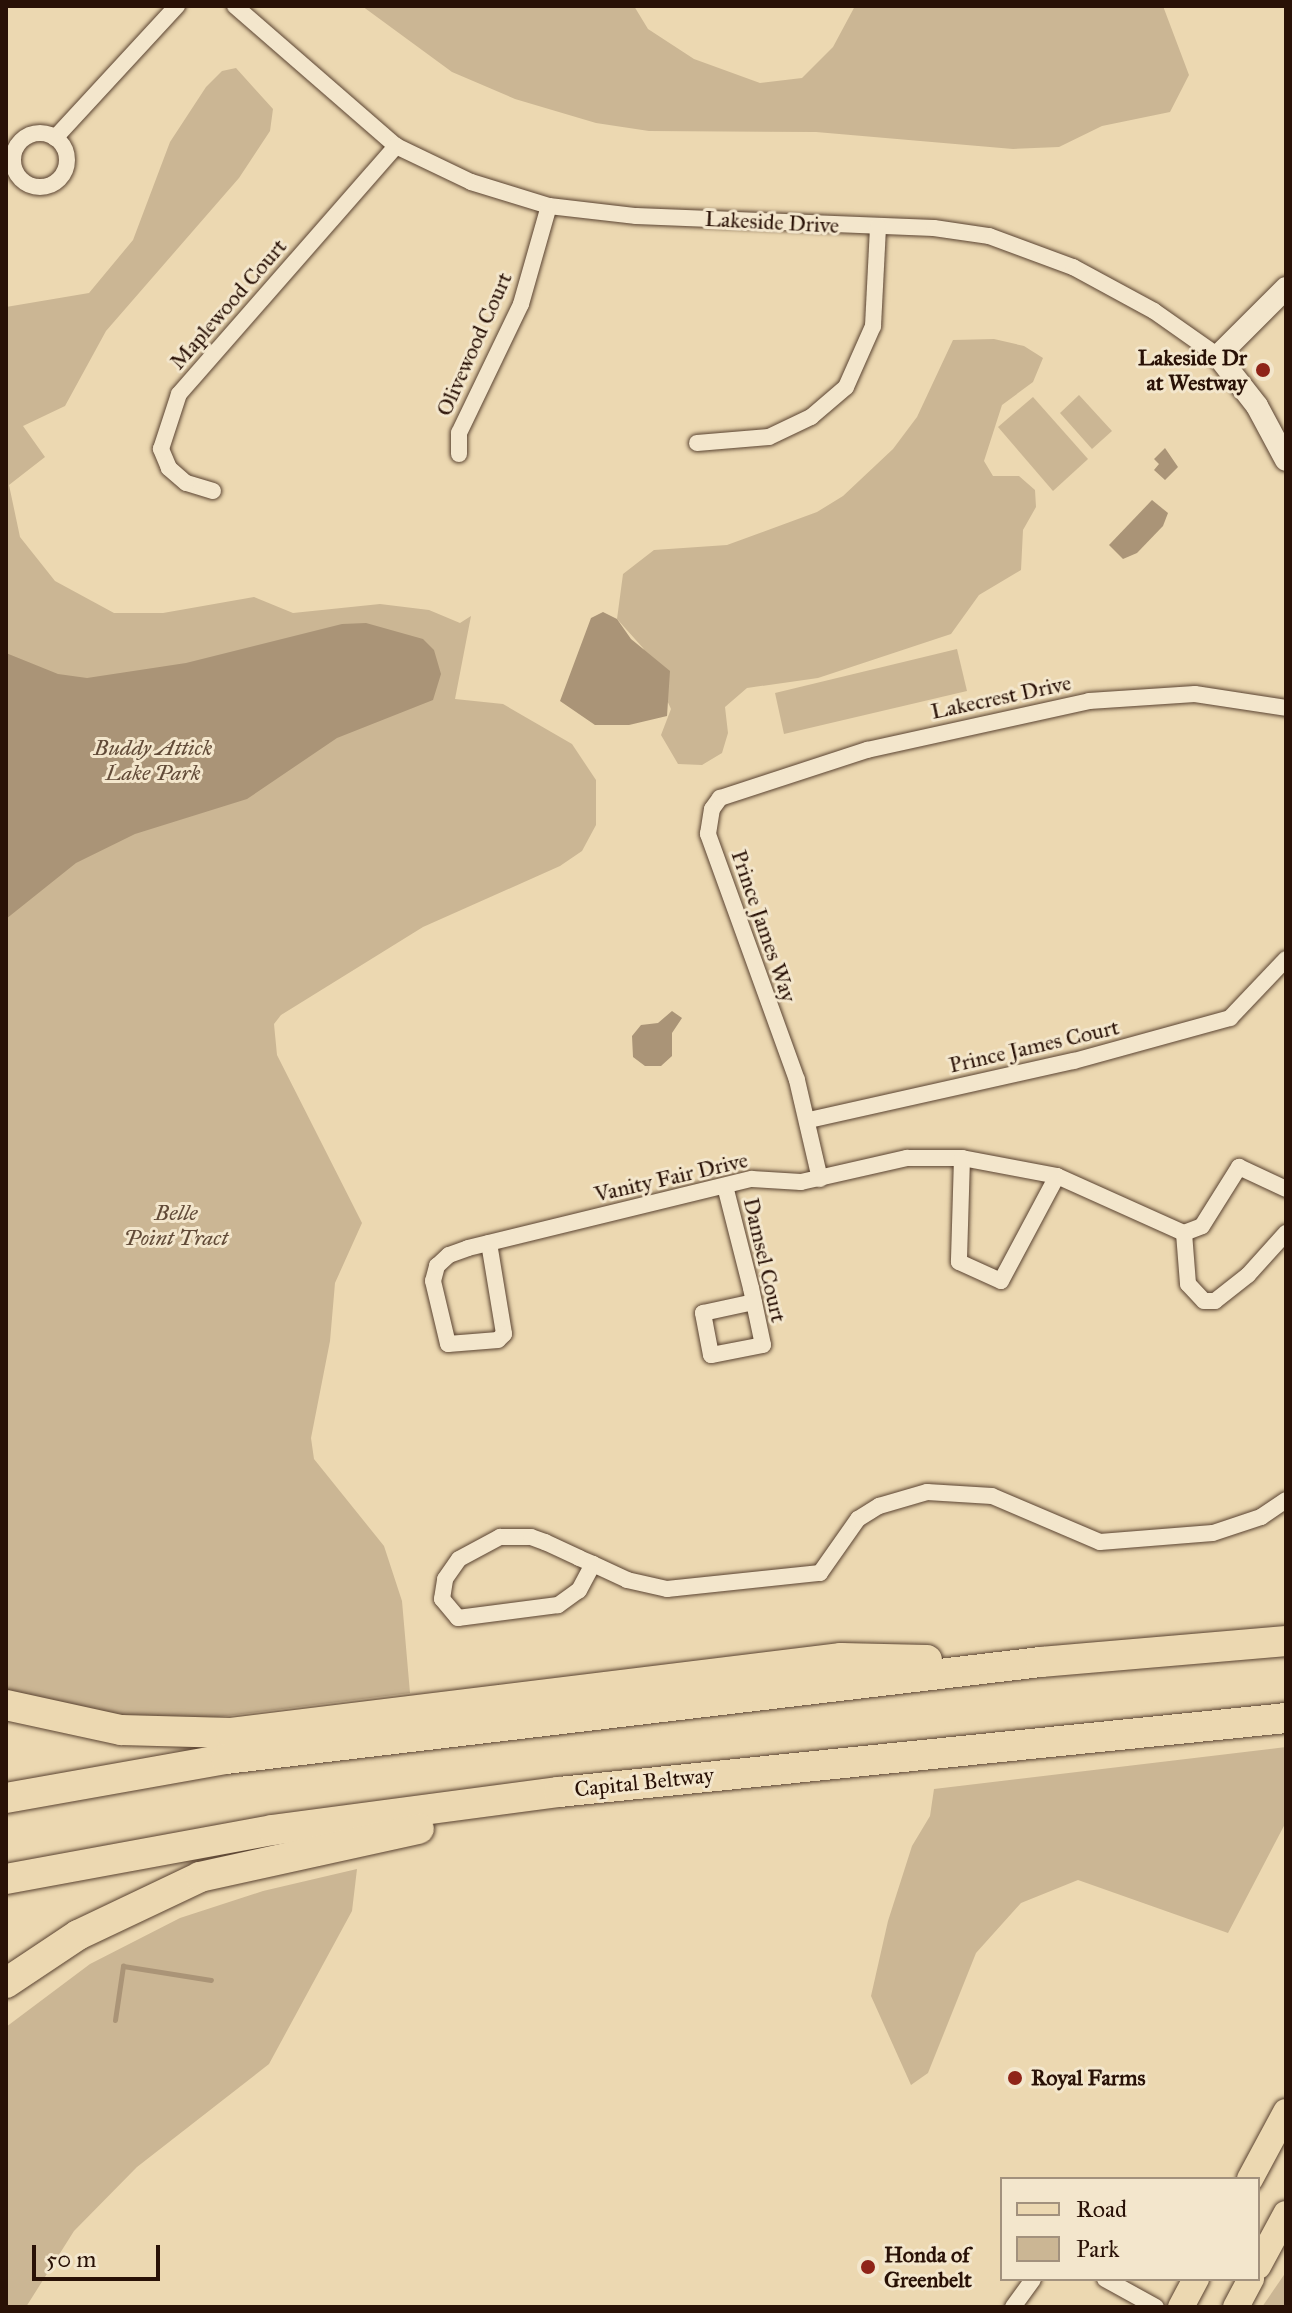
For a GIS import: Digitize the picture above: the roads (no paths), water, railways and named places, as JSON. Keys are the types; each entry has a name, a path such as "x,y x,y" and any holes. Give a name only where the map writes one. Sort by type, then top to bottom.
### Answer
{"highway":[{"path":"6,1798 226,1759 1041,1662 1286,1641"},
{"path":"6,1705 121,1730 231,1733 841,1658 1041,1662"},
{"name":"Capital Beltway","path":"6,1879 273,1830 744,1771 1286,1718"},
{"path":"6,1983 130,1908 200,1877 253,1862 744,1771"}],"main road":[{"path":"1251,2177 1286,2112"},
{"path":"1260,2262 1286,2214"},
{"path":"1181,2307 1195,2281"},
{"path":"1236,2307 1250,2281"}],"street":[{"path":"55,138 177,6"},
{"name":"Lakeside Drive","path":"235,6 396,146 471,182 549,206 636,216 962,231 1015,243 1154,311 1218,356 1257,406 1286,460"},
{"name":"Maplewood Court","path":"213,491 186,483 169,468 161,449 179,394 396,146"},
{"name":"Olivewood Court","path":"459,454 459,433 521,304 549,206"},
{"path":"697,443 769,437 811,417 846,387 873,326 878,226"},
{"path":"1218,356 1286,288"},
{"name":"Lakecrest Drive","path":"731,792 954,727 1089,701 1195,694 1286,708"},
{"name":"Prince James Way","path":"731,792 712,809 708,834 809,1120"},
{"name":"Prince James Court","path":"809,1120 1074,1061 1230,1018 1286,959"},
{"path":"809,1120 820,1179"},
{"name":"Vanity Fair Drive","path":"489,1243 504,1334 498,1340 448,1344 442,1338 434,1273 449,1255 489,1243 752,1179 820,1179 907,1158 962,1158 1057,1176 1184,1233"},
{"path":"962,1158 959,1262 1001,1281 1057,1176"},
{"path":"1286,1189 1239,1167 1202,1226 1184,1233 1188,1284 1204,1301 1215,1301 1248,1275 1286,1233"},
{"name":"Damsel Court","path":"725,1186 754,1302 763,1345 711,1355 703,1313 754,1302"},
{"path":"593,1564 579,1590 558,1605 458,1618 442,1599 445,1579 459,1559 500,1537 531,1537 593,1564 627,1580 667,1589 808,1577 826,1567 858,1519 879,1506 927,1492 992,1496 1100,1542 1213,1533 1261,1517 1286,1500"},
{"path":"1013,2307 1032,2281"},
{"path":"1109,2281 1156,2307"}],"waterway":[{"path":"115,2020 123,1966 211,1980"}],"place":[{"name":"Lakeside Dr at Westway","path":"1263,370"},
{"name":"Royal Farms","path":"1015,2078"},
{"name":"Honda of Greenbelt","path":"868,2267"}],"park label":[{"name":"Buddy Attick Lake Park","path":"153,760"},
{"name":"Belle Point Tract","path":"176,1224"}]}
